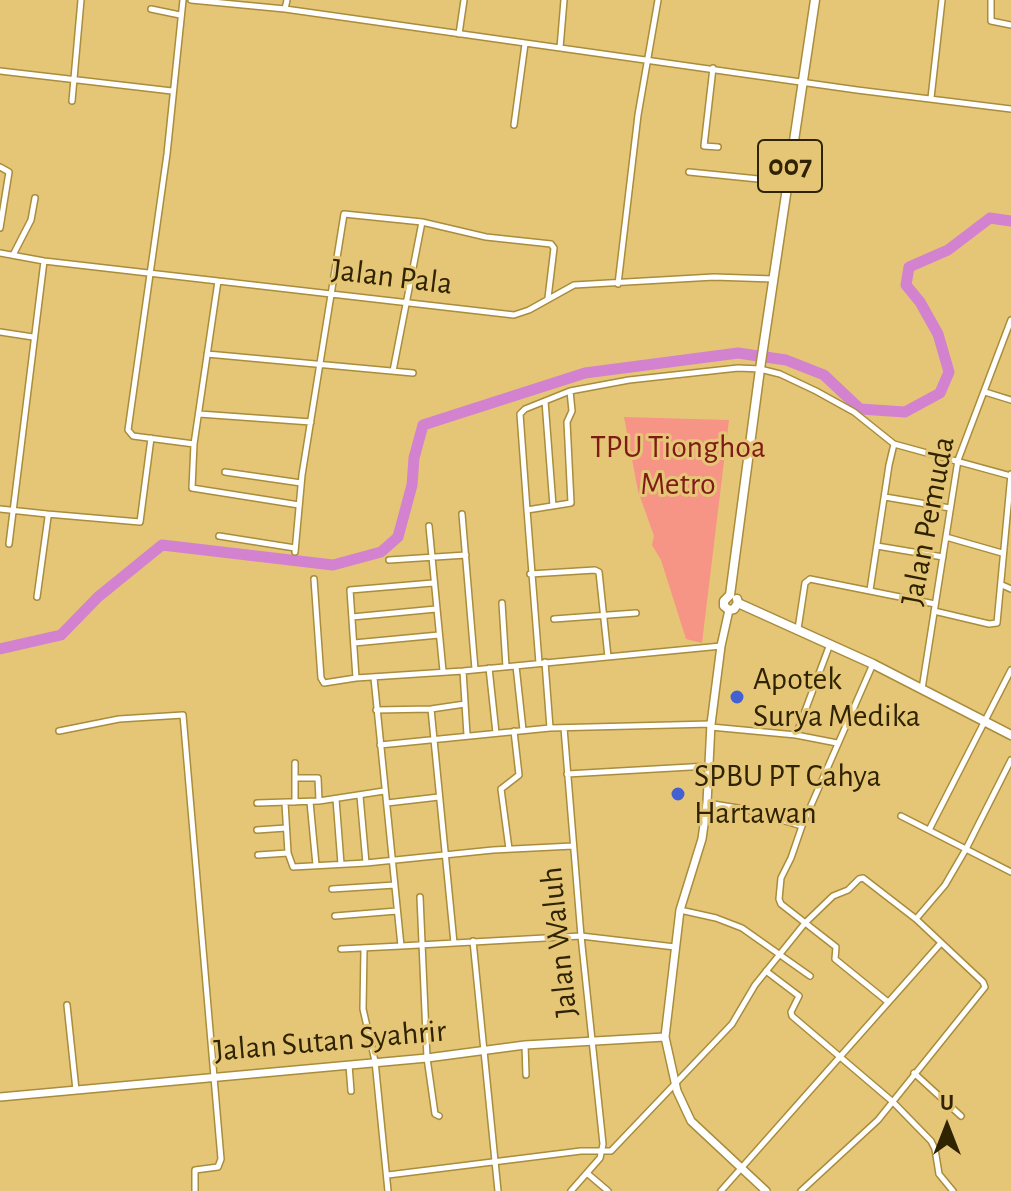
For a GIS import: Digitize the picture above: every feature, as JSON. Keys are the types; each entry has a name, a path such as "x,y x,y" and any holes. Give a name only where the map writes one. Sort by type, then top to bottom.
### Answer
{"main road":[{"name":"007","path":"730,595 760,366 815,0"},
{"path":"738,603 729,610 723,604 730,595 737,598 738,603 873,664 1011,735"}],"street":[{"path":"72,101 81,0"},
{"path":"183,0 167,154 128,430 133,436 194,444"},
{"path":"191,0 285,9 1011,109"},
{"path":"285,9 287,0"},
{"path":"459,34 464,0"},
{"path":"560,48 564,0"},
{"path":"618,284 647,59 658,0"},
{"path":"931,98 942,0"},
{"path":"991,0 991,21 1011,25"},
{"path":"151,9 180,15"},
{"path":"514,125 525,44"},
{"path":"713,68 704,146 718,147"},
{"path":"0,71 172,91"},
{"path":"0,167 9,172 0,228"},
{"path":"689,172 788,182"},
{"path":"13,255 31,220 35,198"},
{"path":"219,536 295,550 301,483 344,214 422,222 486,237 553,245 548,299"},
{"path":"393,371 422,222"},
{"name":"Jalan Pala","path":"0,253 44,261 514,315 574,285 714,277 773,279"},
{"path":"9,544 44,261"},
{"path":"218,281 194,444 192,488 299,505"},
{"name":"Jalan Pemuda","path":"922,690 958,460 1011,320"},
{"path":"0,332 33,337"},
{"path":"207,354 413,373"},
{"path":"550,728 530,574 520,414 570,391 629,380 760,366 854,412 894,444 1011,475 998,620 995,624 934,611"},
{"path":"527,510 571,503 567,422 572,411 570,391"},
{"path":"985,392 1011,400"},
{"path":"545,401 553,506"},
{"path":"199,414 311,422"},
{"path":"0,509 140,522 151,438"},
{"path":"870,590 894,444"},
{"path":"225,472 301,483"},
{"path":"885,497 950,508"},
{"path":"37,597 47,514"},
{"path":"462,514 475,669"},
{"path":"429,526 443,671"},
{"path":"946,537 1002,553"},
{"path":"877,546 943,557"},
{"path":"389,560 466,555"},
{"path":"530,574 597,571 608,657"},
{"path":"314,579 322,681 327,683 721,646"},
{"path":"798,629 807,580 935,604"},
{"path":"356,678 351,589 433,583"},
{"path":"1002,585 1011,589"},
{"path":"502,603 506,667"},
{"path":"352,617 436,609"},
{"path":"729,610 711,725 707,803 697,860 680,910 665,1037 675,1082 691,1121 766,1191"},
{"path":"554,619 636,613"},
{"path":"354,643 439,635"},
{"path":"796,735 830,644"},
{"path":"873,664 781,878 779,899 781,904 836,947 835,959 888,1002"},
{"path":"516,666 523,730"},
{"path":"489,668 496,733"},
{"path":"929,830 1011,670"},
{"path":"463,671 467,735"},
{"path":"374,678 401,946"},
{"path":"376,710 431,709 465,704"},
{"path":"431,709 454,943"},
{"path":"59,731 119,719 183,715 221,1165 195,1170 195,1191"},
{"path":"380,745 550,728 711,725 837,743"},
{"name":"Jalan Waluh","path":"564,728 603,1151"},
{"path":"509,849 501,789 519,778 514,731"},
{"path":"916,919 945,885 1011,760"},
{"path":"295,763 295,803"},
{"path":"567,774 708,766"},
{"path":"295,778 318,778 319,801"},
{"path":"257,803 310,802 384,791"},
{"path":"360,796 366,863"},
{"path":"387,803 439,797"},
{"path":"336,799 341,864"},
{"path":"310,802 316,865"},
{"path":"285,803 289,864 293,867 573,846"},
{"path":"707,803 744,809 802,826"},
{"path":"901,816 1011,872"},
{"path":"257,830 286,828"},
{"path":"258,855 288,853"},
{"path":"388,1175 494,1160 611,1151 732,1024 766,971 805,923 833,896 848,890 861,878 916,919 985,987 878,1120 801,1191"},
{"path":"332,889 395,885"},
{"path":"420,897 427,1058 435,1114 439,1116"},
{"path":"680,910 742,928 810,976"},
{"path":"335,916 397,911"},
{"path":"341,949 581,936 675,947"},
{"path":"473,941 498,1191"},
{"path":"721,1191 940,944"},
{"path":"364,949 363,1009 375,1061 388,1191"},
{"path":"766,971 799,996 792,1016 893,1102 931,1141 941,1178 953,1191"},
{"path":"67,1005 76,1090"},
{"name":"Jalan Sutan Syahrir","path":"0,1097 427,1058 525,1045 665,1037"},
{"path":"525,1045 526,1075"},
{"path":"349,1064 351,1091"},
{"path":"914,1073 961,1116"},
{"path":"571,1191 588,1174 603,1151"},
{"path":"588,1174 608,1191"}],"green space":[{"name":"TPU Tionghoa Metro","path":"624,417 729,420 702,643 686,639 661,560 652,545 654,536 638,491"}],"waterway":[{"path":"0,649 61,635 98,597 162,545 333,565 381,552 398,537 423,425 585,373 738,353 786,360 824,375 860,409 905,412 940,393 949,372 938,334 920,302 906,285 909,267 948,250 990,218 1011,221"}],"place":[{"name":"Apotek Surya Medika","path":"737,697"},
{"name":"SPBU PT Cahya Hartawan","path":"678,794"}]}
